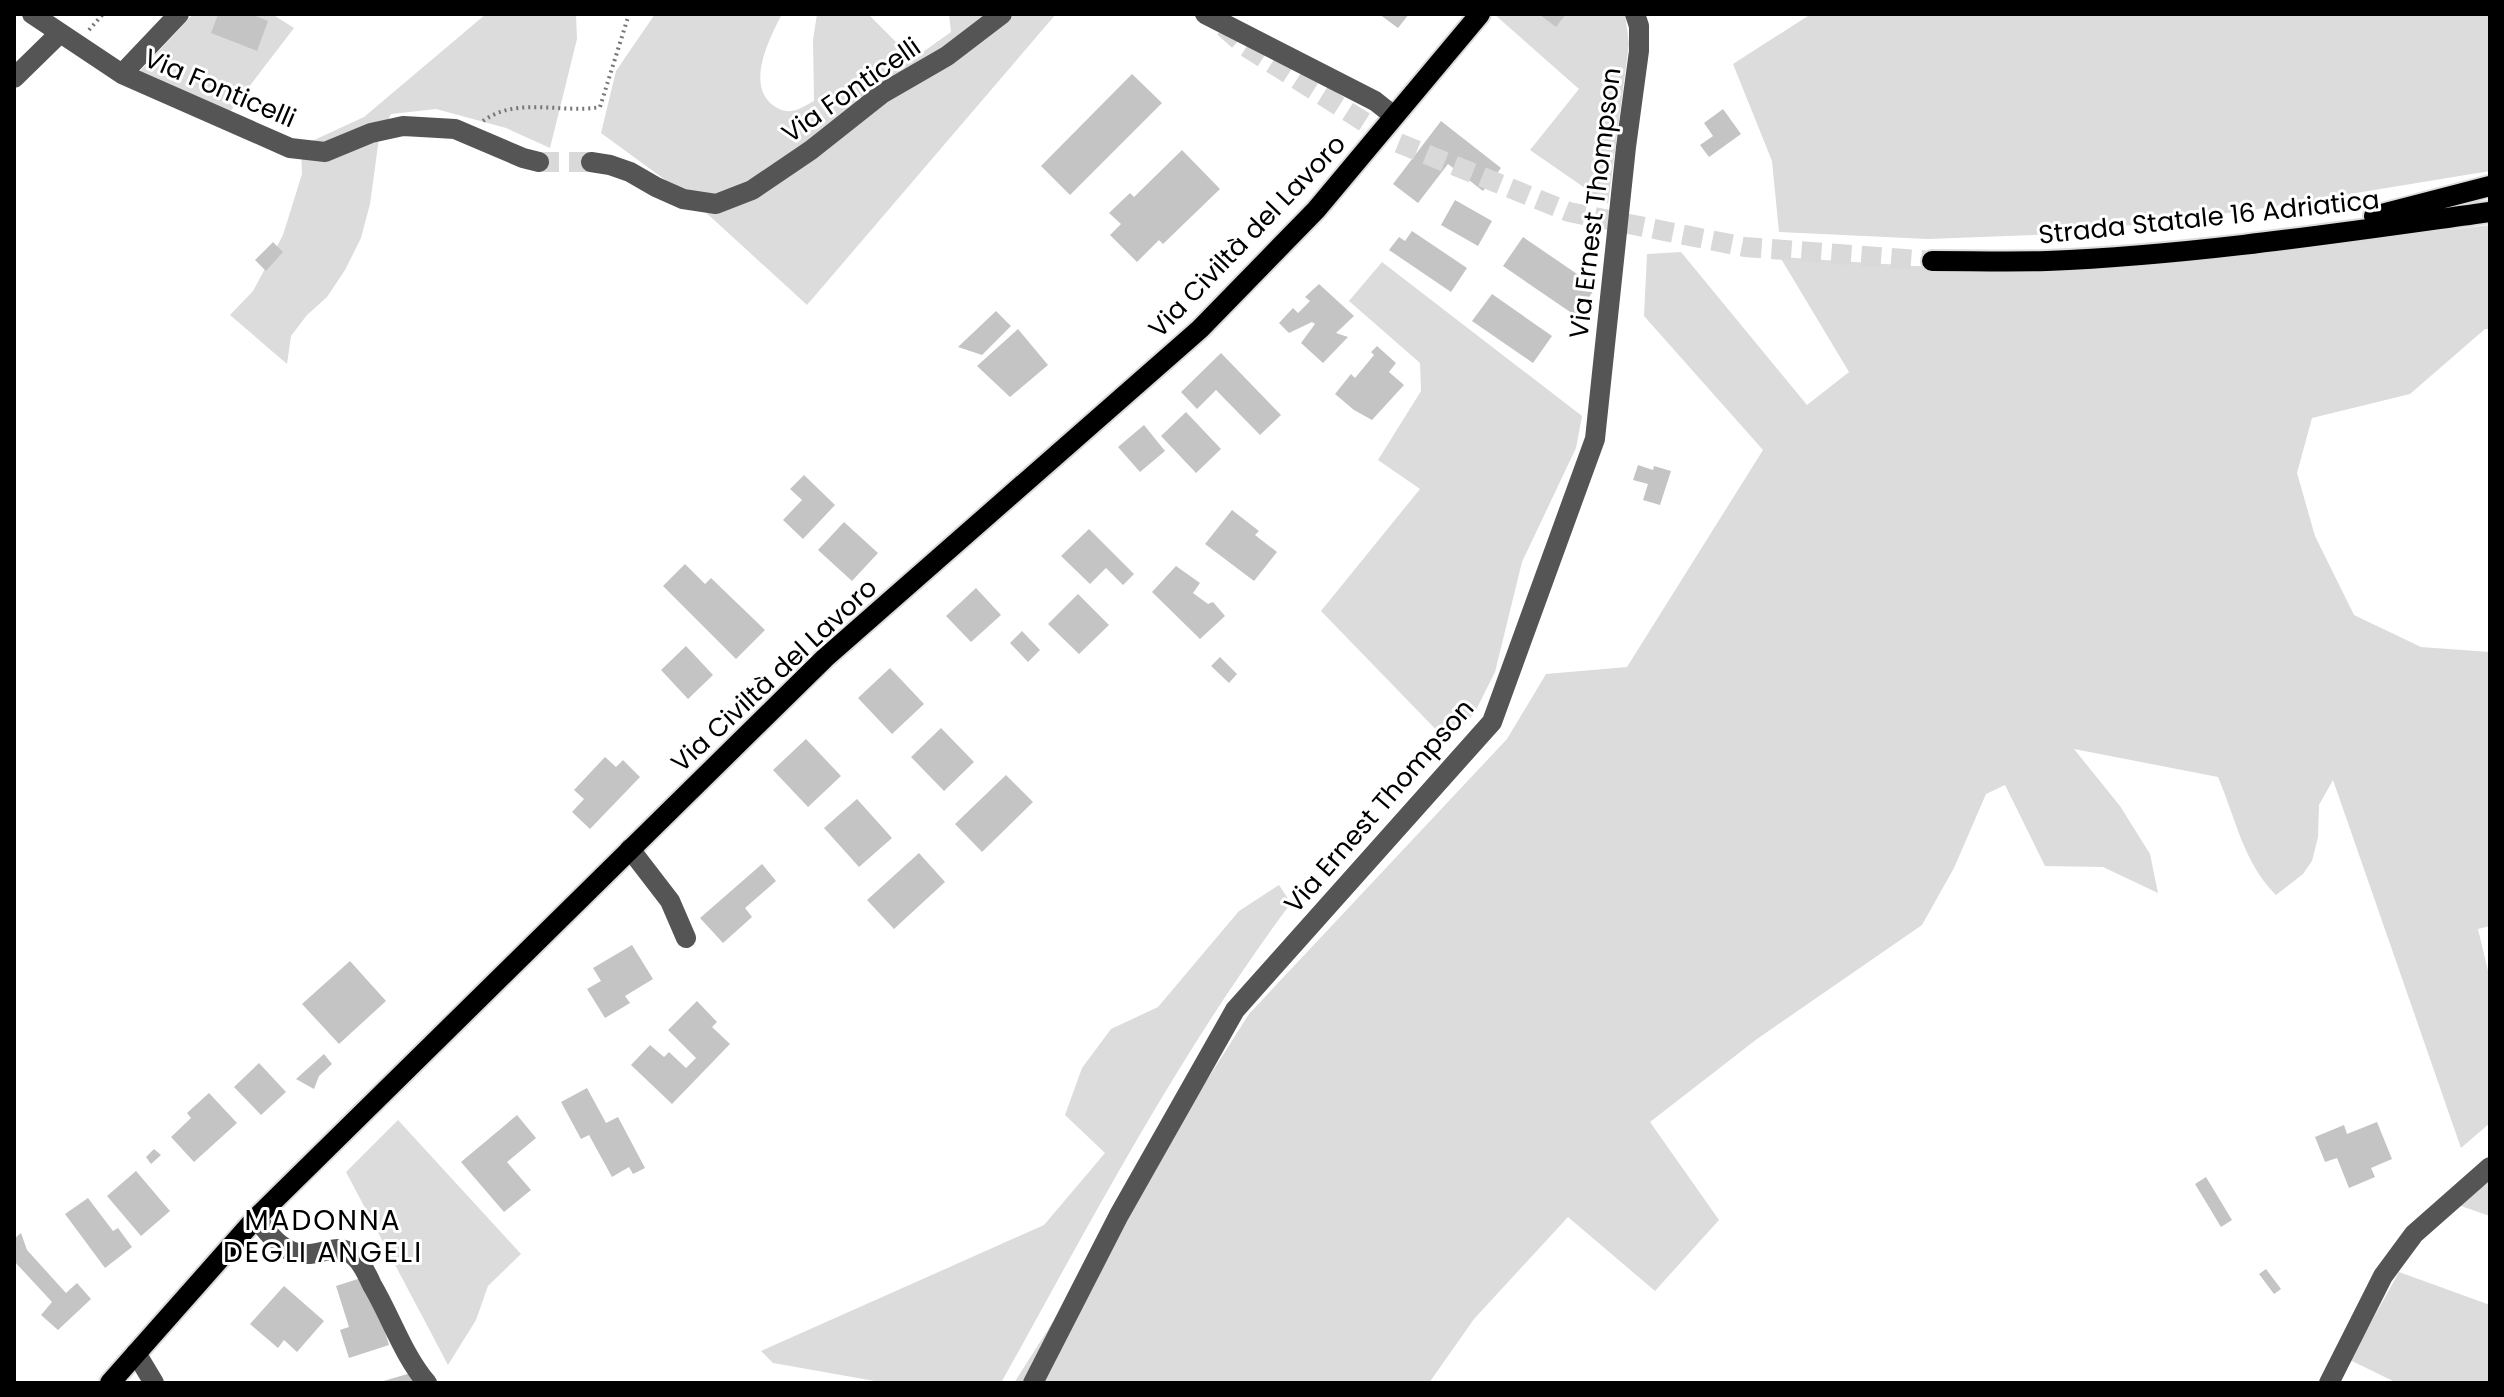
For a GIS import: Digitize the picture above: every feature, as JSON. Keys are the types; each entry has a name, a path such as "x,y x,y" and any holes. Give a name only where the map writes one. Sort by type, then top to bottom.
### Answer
{"main road":[{"name":"Via Civiltà del Lavoro","path":"110,1383 256,1218 825,658 1200,329 1316,210 1480,14"},
{"path":"2284,239 2490,186"},
{"name":"Strada Statale 16 Adriatica","path":"1932,261 2047,261 2284,239 2490,212"}],"street":[{"name":"Via Fonticelli","path":"32,14 122,74 290,148 325,152 371,133 403,126 455,129 539,162"},
{"path":"122,74 179,14"},
{"name":"Via Fonticelli","path":"591,162 630,172 683,199 716,204 752,190 811,150 883,93 947,56 1002,14"},
{"path":"1205,14 1375,101 1394,116"},
{"name":"Via Ernest Thompson","path":"1033,1383 1119,1215 1235,1010 1492,722 1595,439 1639,51 1639,26 1635,14"},
{"path":"14,78 60,33"},
{"path":"630,849 670,901 686,938"},
{"path":"2329,1383 2383,1276 2414,1234 2490,1167"},
{"path":"256,1218 274,1241 289,1250 305,1255 332,1247 344,1249 356,1258 417,1372 427,1383"},
{"path":"136,1353 154,1383"}],"path":[{"path":"466,135 489,117 530,105 579,111 600,107 629,14"}],"shaded area":[{"path":"193,14 272,14 294,28 229,113 139,72"},
{"path":"486,14 576,14 577,39 550,148 506,128 436,109 391,114 379,138 370,204 361,238 327,297 307,315 291,336 287,364 230,315 253,291 283,235 302,174 301,146 364,117"},
{"path":"655,14 782,14 766,49 760,75 765,97 779,109 790,111 814,101 813,40 817,14 868,14 913,59 951,32 949,14 1056,14 807,305 690,198 601,133 616,71"},
{"path":"1494,14 1625,14 1629,44 1608,204 1530,150 1579,89"},
{"path":"1811,14 2490,14 2490,171 2252,210 2061,234 1928,239 1779,232 1772,161 1733,64"},
{"path":"2490,225 2490,329 2485,329 2410,394 2312,418 2297,473 2315,536 2354,615 2421,647 2490,652 2490,926 2478,929 2490,979 2490,1123 2461,1148 2333,780 2319,805 2318,837 2312,861 2303,874 2276,895 2248,854 2218,777 2074,749 2120,806 2150,854 2158,893 2103,867 2045,866 2005,785 1986,794 1954,868 1922,925 1757,1039 1650,1122 1719,1220 1655,1291 1568,1217 1474,1319 1429,1383 1014,1383 1249,1014 1507,739 1546,674 1627,667 1763,450 1644,316 1647,254 1681,252 1807,405 1849,372 1780,257 1915,266 2115,269"},
{"path":"1382,262 1582,416 1576,448 1522,562 1495,672 1474,714 1447,741 1321,611 1420,489 1378,460 1421,391 1420,363 1349,301"},
{"path":"1279,885 1291,903 1211,1018 1174,1078 1001,1383 886,1383 773,1363 761,1351 1044,1225 1105,1153 1065,1115 1082,1068 1111,1029 1158,1007 1239,911"},
{"path":"398,1120 521,1254 488,1286 476,1320 448,1365 346,1172"},
{"path":"2490,1175 2490,1216 2455,1204"},
{"path":"2399,1272 2490,1305 2490,1383 2397,1383 2350,1360"}],"building":[{"path":"218,14 251,14 268,21 257,51 211,33"},
{"path":"1379,14 1409,14 1398,28"},
{"path":"1539,14 1566,14 1556,27"},
{"path":"1132,74 1162,103 1070,195 1041,166"},
{"path":"1723,109 1741,134 1709,157 1700,145 1713,136 1704,123"},
{"path":"1441,121 1501,168 1483,191 1448,164 1418,203 1393,184"},
{"path":"1182,150 1220,189 1163,244 1159,240 1137,262 1110,235 1121,224 1109,213 1130,193 1134,197"},
{"path":"1455,200 1492,221 1478,246 1441,225"},
{"path":"1412,231 1467,268 1451,292 1389,250 1399,237 1405,241"},
{"path":"1523,237 1596,287 1576,316 1503,266"},
{"path":"273,242 283,252 266,271 255,260"},
{"path":"1319,284 1354,316 1336,333 1348,337 1323,363 1301,343 1315,324 1312,322 1289,333 1279,323 1293,308 1298,313 1310,301 1305,297"},
{"path":"1492,294 1552,336 1533,363 1472,321"},
{"path":"996,311 1011,326 982,355 958,347"},
{"path":"1018,329 1048,365 1010,397 977,366"},
{"path":"1377,346 1396,363 1389,372 1404,385 1372,420 1335,394 1351,374 1355,378 1374,355 1371,352"},
{"path":"1221,353 1281,415 1260,435 1216,390 1197,409 1181,392"},
{"path":"1186,412 1221,449 1196,473 1161,436"},
{"path":"1144,425 1165,451 1140,472 1118,447"},
{"path":"1638,465 1671,471 1660,505 1643,500 1648,484 1633,480"},
{"path":"804,475 835,505 803,539 783,520 802,500 790,489"},
{"path":"1232,510 1259,531 1255,535 1277,552 1254,581 1205,544"},
{"path":"844,522 878,553 852,581 818,550"},
{"path":"1089,529 1134,574 1123,585 1106,568 1090,584 1061,556"},
{"path":"685,564 705,584 711,578 765,630 736,659 663,586"},
{"path":"1176,566 1200,583 1193,593 1208,604 1213,602 1225,616 1200,639 1152,592"},
{"path":"976,588 1001,615 971,642 946,616"},
{"path":"1078,594 1109,625 1079,654 1048,624"},
{"path":"1022,631 1040,650 1028,662 1010,643"},
{"path":"686,646 713,675 688,699 661,670"},
{"path":"1220,657 1237,674 1229,683 1211,666"},
{"path":"890,668 924,704 892,734 858,698"},
{"path":"941,728 974,762 944,791 911,757"},
{"path":"806,739 841,776 808,807 773,770"},
{"path":"605,757 616,767 623,760 640,777 590,829 572,812 584,799 574,790"},
{"path":"1006,775 1033,802 982,852 955,824"},
{"path":"857,799 892,838 859,867 824,828"},
{"path":"919,853 945,882 894,929 867,900"},
{"path":"762,864 776,881 745,908 752,917 723,943 700,918"},
{"path":"632,945 653,979 625,996 630,1003 605,1018 587,989 601,981 593,968"},
{"path":"350,961 386,1001 339,1044 302,1004"},
{"path":"697,1001 717,1022 712,1027 730,1044 672,1104 631,1065 650,1045 664,1057 669,1052 686,1068 696,1058 668,1030"},
{"path":"324,1054 332,1064 319,1076 314,1089 296,1079"},
{"path":"259,1063 286,1092 261,1115 234,1087"},
{"path":"587,1088 606,1123 618,1117 645,1168 633,1174 629,1167 612,1177 589,1135 581,1139 561,1102"},
{"path":"209,1093 237,1123 194,1162 171,1137 191,1118 187,1113"},
{"path":"517,1115 536,1138 507,1162 531,1190 504,1212 461,1162"},
{"path":"2377,1122 2392,1159 2371,1168 2375,1177 2349,1188 2337,1158 2325,1162 2315,1137 2344,1125 2347,1134"},
{"path":"154,1149 161,1155 151,1164 146,1157"},
{"path":"136,1171 170,1211 141,1236 107,1196"},
{"path":"2206,1177 2232,1220 2221,1227 2195,1184"},
{"path":"88,1198 113,1231 118,1228 132,1247 105,1268 65,1214"},
{"path":"21,1233 27,1250 66,1293 77,1283 91,1299 58,1330 41,1315 52,1302 14,1261 14,1239"},
{"path":"2266,1269 2281,1289 2274,1294 2259,1274"},
{"path":"361,1278 372,1289 389,1345 349,1358 340,1330 349,1327 336,1286"},
{"path":"284,1286 324,1321 297,1352 284,1340 278,1348 250,1324"},
{"path":"411,1373 414,1383 380,1383 380,1382"}],"tunnel":[{"path":"1224,27 1246,47 1396,142 1569,212 1745,247 1932,261"},
{"path":"539,162 591,162"}],"district":[{"name":"MADONNA DEGLI ANGELI","path":"323,1236"}]}
